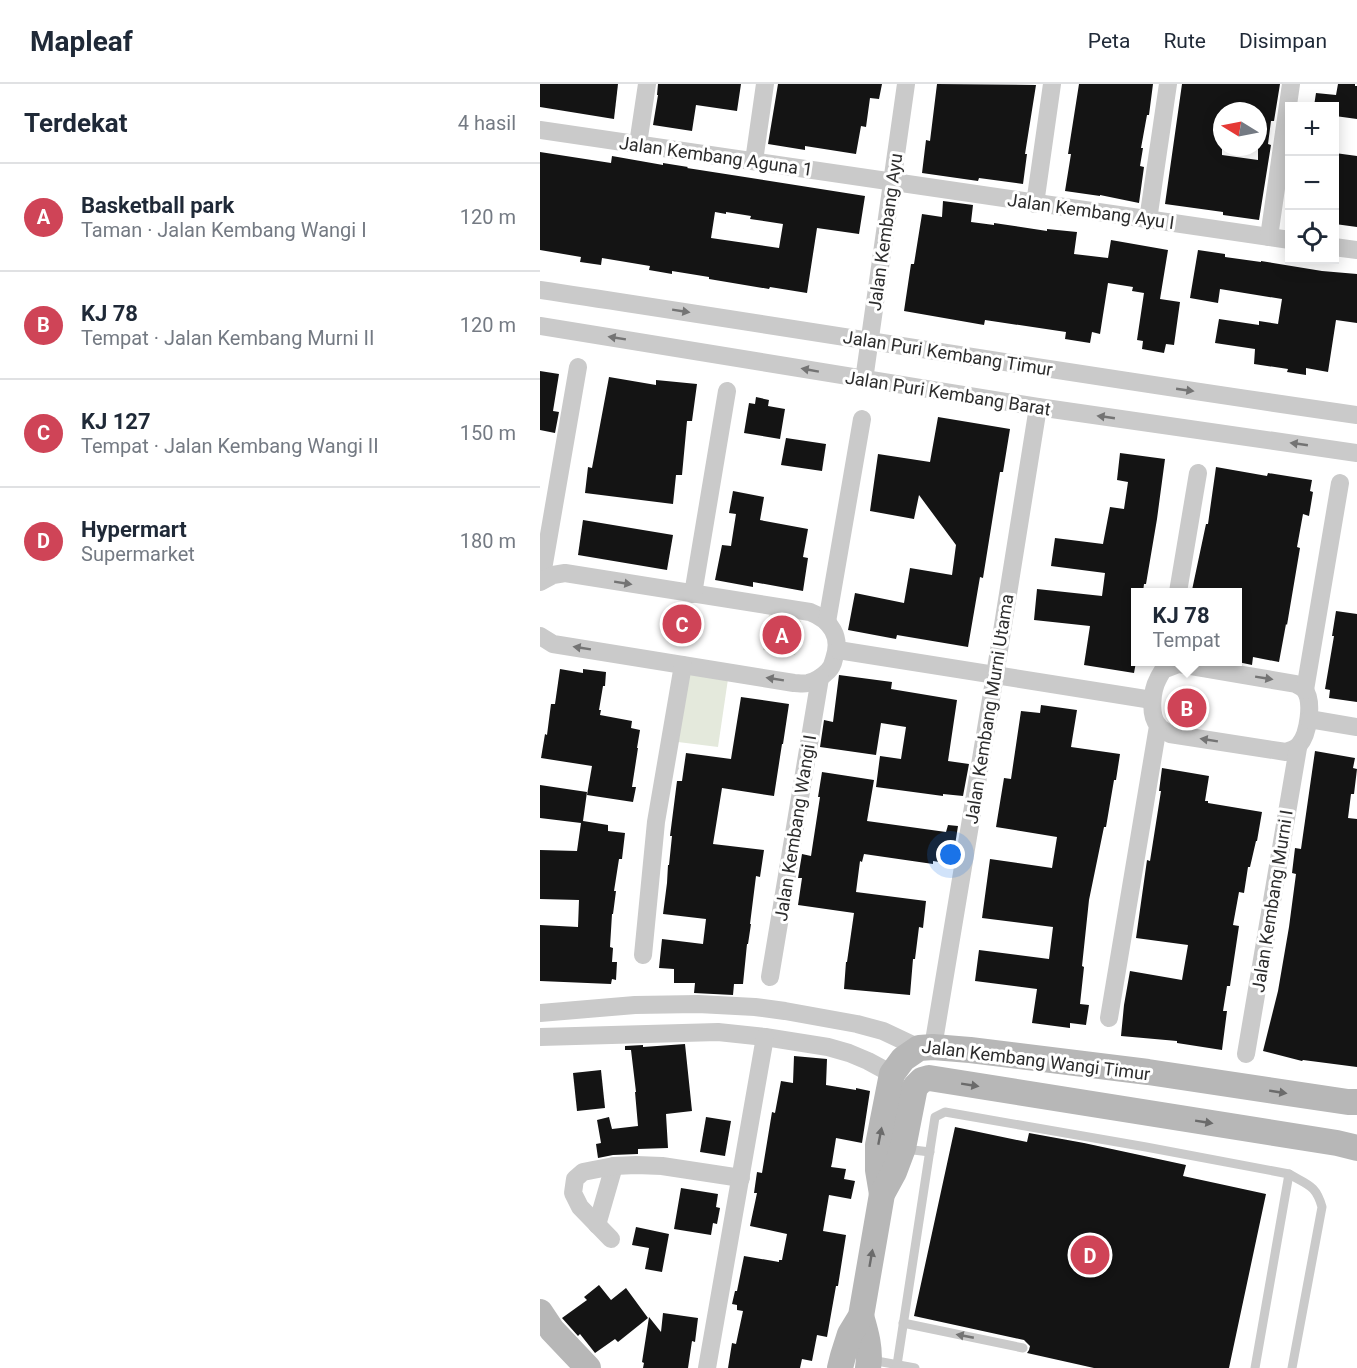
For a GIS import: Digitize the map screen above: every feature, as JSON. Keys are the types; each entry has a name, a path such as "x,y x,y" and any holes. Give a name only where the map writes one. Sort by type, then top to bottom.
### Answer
{"main road":[{"name":"Jalan Kembang Wangi Timur","path":"926,1048 982,1051 1357,1102"},
{"path":"882,1194 878,1170 878,1145 892,1074 903,1059 926,1048"},
{"path":"1148,1072 1173,1117"},
{"name":"Jalan Kembang Wangi Timur","path":"903,1148 915,1087 928,1078 1357,1148"},
{"path":"840,1368 850,1334 861,1316 882,1194 903,1148"},
{"path":"540,1312 552,1330 588,1368"},
{"path":"861,1316 868,1339 868,1364"}],"street":[{"path":"638,144 647,84"},
{"path":"754,161 765,84"},
{"name":"Jalan Kembang Ayu","path":"864,380 906,84"},
{"path":"1035,204 1052,84"},
{"path":"1148,219 1168,84"},
{"path":"1269,237 1291,84"},
{"name":"Jalan Kembang Aguna 1","path":"540,130 892,182"},
{"name":"Jalan Kembang Ayu I","path":"892,182 1285,239"},
{"path":"1339,248 1357,250"},
{"name":"Jalan Puri Kembang Timur","path":"540,290 1357,415"},
{"name":"Jalan Puri Kembang Barat","path":"540,326 864,380 1357,453"},
{"path":"541,581 578,367"},
{"path":"693,594 727,391"},
{"name":"Jalan Kembang Murni Utama","path":"926,1048 995,675 1038,407"},
{"path":"827,622 862,419"},
{"path":"1179,588 1198,473"},
{"path":"1340,483 1305,690 1309,701 1309,719 1357,727"},
{"path":"540,636 553,644 807,683 820,678 832,667 838,650 836,636 827,622 819,615 810,612 565,573 553,575 541,581"},
{"path":"838,650 1152,700"},
{"path":"643,955 656,822 683,665"},
{"path":"1165,666 1157,680 1152,700 1152,715 1158,726 1170,734 1286,752 1298,748"},
{"path":"1190,666 1296,684 1305,690"},
{"name":"Jalan Kembang Wangi I","path":"770,977 820,678"},
{"name":"Jalan Kembang Murni I","path":"1246,1054 1298,748 1309,719"},
{"path":"1109,1018 1158,726"},
{"name":"Jalan Kembang Wangi Timur","path":"540,1013 635,1005 698,1004 755,1008 857,1024 883,1031 926,1048"},
{"path":"540,1037 718,1032 828,1047 868,1061 892,1074"},
{"path":"707,1368 765,1037"},
{"path":"611,1239 580,1207 573,1193 575,1179 583,1172 614,1166 662,1166 741,1178"},
{"path":"597,1225 614,1166"}],"lane":[{"path":"898,1366 935,1117 945,1112 1289,1174 1310,1186 1318,1193 1323,1207 1292,1368"},
{"path":"903,1148 930,1152"},
{"path":"1255,1368 1289,1174"},
{"path":"903,1323 1023,1348"},
{"path":"868,1364 915,1368"}],"shaded area":[{"path":"769,615 801,621 795,655 763,650"},
{"path":"687,674 728,679 718,747 678,742"}],"building":[{"path":"540,84 618,84 614,119 540,107"},
{"path":"658,84 741,84 737,111 696,105 692,131 653,125"},
{"path":"778,84 882,84 879,99 870,98 866,127 861,126 856,154 805,146 805,150 768,144"},
{"path":"937,84 1036,85 1025,154 1027,154 1023,184 979,178 978,181 922,173 926,140 930,141"},
{"path":"1079,84 1153,84 1141,148 1143,148 1140,166 1144,167 1139,203 1065,191 1071,154 1068,154"},
{"path":"1182,84 1280,84 1274,121 1271,121 1268,144 1271,145 1259,220 1223,215 1223,212 1165,204"},
{"path":"1338,84 1357,86 1357,119 1339,117 1339,102 1315,102 1316,93 1336,95"},
{"path":"540,152 611,163 612,156 865,196 859,234 817,228 807,293 770,287 769,289 672,271 672,274 649,270 650,266 602,258 601,265 580,262 581,257 540,250","holes":["715,212 726,214 726,212 751,216 750,219 783,224 779,248 711,238"]},
{"path":"1339,154 1357,156 1357,227 1339,225"},
{"path":"943,201 973,205 971,222 1047,231 1047,229 1077,232 1074,254 1108,258 1111,240 1168,250 1160,299 1180,302 1174,345 1166,344 1164,353 1142,349 1143,341 1137,340 1144,293 1132,291 1133,287 1108,283 1100,334 1092,332 1090,343 1065,339 1066,332 985,320 984,325 904,311 922,214 942,217"},
{"path":"1198,250 1225,254 1225,257 1357,274 1357,323 1336,320 1328,372 1306,368 1306,375 1287,372 1288,369 1254,364 1255,349 1215,343 1219,319 1259,325 1259,321 1278,324 1282,299 1220,289 1218,303 1190,298"},
{"path":"540,371 559,374 553,411 559,412 555,433 540,430"},
{"path":"609,377 656,385 656,380 697,384 692,421 687,421 682,475 676,475 673,504 585,493 588,467 592,468"},
{"path":"756,397 769,400 768,406 785,409 780,439 744,433 749,403 755,404"},
{"path":"938,417 1010,429 968,647 897,635 896,639 848,630 855,593 904,603 910,568 952,575 956,545 919,495 914,519 870,511 878,454 930,462"},
{"path":"786,438 826,444 822,471 781,465"},
{"path":"1120,453 1165,459 1146,584 1144,588 1131,588 1131,666 1135,666 1134,673 1084,665 1090,626 1034,620 1037,589 1102,596 1105,573 1051,566 1055,538 1103,544 1110,507 1124,509 1128,482 1117,480"},
{"path":"1216,467 1267,476 1268,473 1312,480 1310,491 1313,492 1309,516 1303,514 1297,547 1300,548 1279,662 1253,657 1252,665 1242,663 1242,588 1192,588 1206,524 1208,524"},
{"path":"733,491 764,497 760,520 808,529 803,557 808,558 803,591 753,582 753,587 715,580 722,545 731,546 736,514 729,513"},
{"path":"583,520 673,535 667,570 578,555"},
{"path":"1336,611 1357,614 1357,702 1329,698 1330,690 1325,689"},
{"path":"674,612 693,615 690,636 670,633"},
{"path":"560,669 583,673 583,669 606,672 600,715 632,721 631,728 640,730 632,787 636,787 633,802 587,795 592,766 541,758 551,704 555,704"},
{"path":"839,675 892,682 891,689 957,700 948,761 969,764 963,796 943,794 943,796 876,787 880,756 901,759 906,727 881,723 876,755 820,747 824,720 833,722"},
{"path":"741,697 789,704 783,744 774,796 722,788 713,844 764,850 760,877 756,876 743,984 734,984 733,995 694,993 695,983 674,983 674,969 659,968 662,939 703,944 706,919 663,914 677,781 682,781 686,753 731,759"},
{"path":"1041,705 1077,710 1071,747 1120,754 1089,900 1080,1004 1089,1005 1086,1025 1070,1023 1070,1028 1032,1023 1037,989 975,981 979,950 1049,959 1053,927 982,918 990,859 1052,868 1057,837 996,827 1004,778 1011,779 1021,711 1040,713"},
{"path":"1315,751 1355,758 1353,768 1357,769 1348,818 1357,819 1357,1067 1302,1061 1263,1051 1278,991 1296,874 1292,873 1295,848 1301,849"},
{"path":"1162,768 1209,776 1205,801 1208,803 1262,812 1244,893 1239,892 1233,925 1239,926 1230,986 1227,986 1223,1011 1227,1011 1222,1050 1177,1043 1177,1041 1121,1036 1130,971 1182,980 1188,945 1136,938 1147,860 1150,861 1161,791 1159,791"},
{"path":"822,772 874,780 867,821 946,832 948,825 958,826 952,864 933,861 933,864 864,854 862,862 860,861 856,892 926,901 923,928 919,927 915,959 913,959 910,995 844,989 854,913 798,905 802,878 798,878 802,854 811,856"},
{"path":"540,785 587,792 583,821 608,825 608,831 625,833 622,859 619,859 614,891 616,891 610,947 613,948 612,962 617,962 616,980 612,979 611,984 540,981 540,925 578,927 579,900 540,899 540,850 577,851 581,823 540,818"},
{"path":"685,1044 692,1111 666,1114 668,1148 638,1149 638,1154 598,1158 596,1144 601,1143 597,1120 609,1117 612,1129 638,1126 631,1050 625,1050 625,1046"},
{"path":"794,1056 827,1059 826,1085 870,1091 862,1143 836,1138 831,1167 846,1169 844,1179 855,1181 851,1199 829,1195 823,1231 846,1235 838,1286 836,1286 827,1337 817,1335 812,1361 802,1359 800,1368 728,1368 732,1343 736,1344 743,1311 737,1310 737,1305 732,1304 744,1256 779,1262 782,1260 787,1234 750,1226 757,1193 754,1193 757,1172 762,1173 772,1112 775,1113 781,1081 793,1083"},
{"path":"601,1070 605,1108 577,1111 573,1073"},
{"path":"706,1117 731,1121 725,1156 700,1152"},
{"path":"955,1127 1027,1142 1029,1133 1084,1143 1186,1165 1183,1176 1266,1194 1229,1368 1094,1368 1027,1353 1030,1346 1024,1340 914,1316"},
{"path":"681,1188 718,1194 716,1207 720,1208 717,1224 713,1223 711,1235 674,1229"},
{"path":"636,1227 669,1234 662,1272 645,1269 649,1248 632,1245"},
{"path":"599,1285 611,1300 626,1288 648,1318 618,1342 615,1339 595,1353 580,1334 578,1336 562,1318 587,1300 584,1297"},
{"path":"663,1313 698,1318 688,1368 643,1368 649,1317 661,1332"}],"place":[{"name":"KJ 127","path":"682,624"},
{"name":"Basketball park","path":"782,635"},
{"name":"KJ 78","path":"1187,708"},
{"name":"Hypermart","path":"1090,1255"}]}
